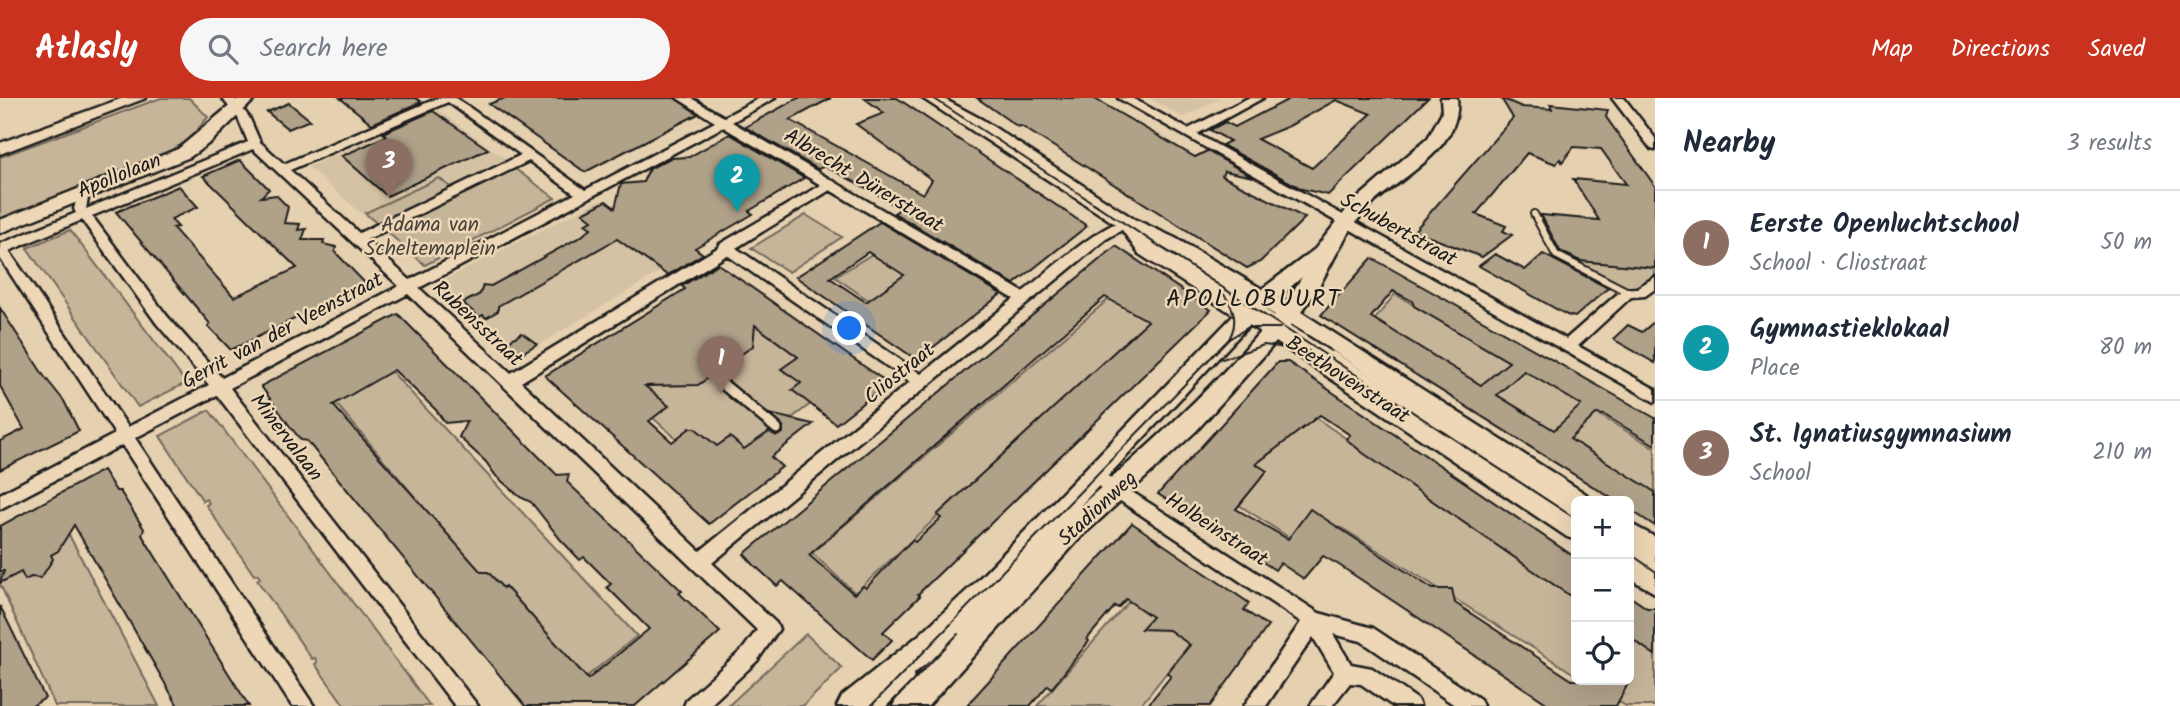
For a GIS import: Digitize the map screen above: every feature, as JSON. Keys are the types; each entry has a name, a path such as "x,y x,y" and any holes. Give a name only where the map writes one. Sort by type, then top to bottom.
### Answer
{"main road":[{"name":"Beethovenstraat","path":"956,98 977,124 1127,223 1146,250 1260,319 1571,498"},
{"name":"Stadionweg","path":"908,706 1072,529 1152,409 1260,319 1348,224 1364,218 1378,194 1446,127 1452,106 1449,98"},
{"name":"Apollolaan","path":"0,227 184,153 206,137 239,105"},
{"name":"Stadionweg","path":"852,706 940,635 1105,482 1188,425 1260,319 1302,297 1326,250"},
{"name":"Beethovenstraat","path":"1260,319 1571,526"},
{"path":"1634,537 1655,551"},
{"path":"1634,567 1655,581"}],"street":[{"path":"0,149 138,98"},
{"path":"282,169 451,98 584,195"},
{"name":"Albrecht Dürerstraat","path":"683,98 1024,299"},
{"name":"Gerrit van der Veenstraat","path":"0,502 769,98"},
{"name":"Beethovenstraat","path":"930,98 977,124"},
{"name":"Schubertstraat","path":"1124,98 1655,397"},
{"path":"1188,134 1257,98"},
{"path":"1618,98 1655,146"},
{"name":"Rubensstraat","path":"239,105 255,144 510,380 769,629 750,655 694,706"},
{"name":"Apollolaan","path":"0,249 255,144"},
{"path":"357,239 529,156"},
{"path":"510,380 832,184"},
{"path":"83,193 80,209 84,214"},
{"name":"Minervalaan","path":"84,214 162,320 220,387 468,706"},
{"name":"Cliostraat","path":"701,561 1101,236 1127,223"},
{"path":"725,247 921,382"},
{"path":"0,249 304,706"},
{"path":"1567,347 1628,292 1640,293 1655,282"},
{"name":"Holbeinstraat","path":"1105,482 1314,620 1366,634 1473,706"},
{"path":"1254,706 1314,620"},
{"name":"Holbeinstraat","path":"1314,620 1345,673"},
{"path":"1320,706 1345,673 1365,675 1410,706"}],"lane":[{"path":"1534,214 1556,255 1628,292"},
{"name":"Beethovenstraat","path":"1260,319 1571,512"},
{"path":"725,386 777,429"},
{"path":"1634,552 1655,566"},
{"name":"Stadionweg","path":"880,706 916,670 940,635"}],"shaded area":[{"path":"1149,98 1221,98 1183,117"},
{"path":"438,110 509,161 376,226 308,167"},
{"path":"600,200 683,258 520,356 439,283"}],"green space":[{"path":"161,98 189,98 208,117 189,140 161,156 0,219 0,157"},
{"name":"Adama van Scheltemaplein","path":"514,168 555,198 425,265 385,230"},
{"path":"439,178 454,190 381,227 365,213"},
{"path":"806,215 842,237 789,272 751,248"},
{"path":"70,230 186,383 138,407 27,248"},
{"path":"877,251 953,301 877,306 835,277"},
{"path":"1568,260 1655,268 1655,279 1632,288 1623,287"},
{"path":"1125,285 1162,308 855,593 812,553"},
{"path":"1395,294 1655,448 1655,493 1373,322"},
{"path":"722,301 836,385 717,474 605,376"},
{"path":"378,357 637,636 575,686 322,387"},
{"path":"1303,409 1571,593 1571,672 1342,528 1333,540 1293,540 1222,494"},
{"path":"209,410 430,706 345,706 315,664 315,658 312,659 257,580 260,578 257,574 254,575 206,505 209,503 206,499 203,501 160,436"},
{"path":"67,531 159,706 55,706 0,584 0,567"},
{"path":"1151,576 1210,618 1140,706 1037,706"},
{"path":"806,634 842,668 803,706 728,706"},
{"path":"1634,635 1655,650 1655,706 1626,706 1592,685 1634,685"}],"building":[{"path":"340,98 416,98 421,102 372,124"},
{"path":"505,98 675,98 698,114 585,172 489,104"},
{"path":"798,98 831,98 790,120 923,194 932,180 856,124 884,113 864,98 897,98 1087,226 1014,284 894,213 900,209 874,192 825,166 818,169 745,127"},
{"path":"977,98 1093,98 1195,157 1207,151 1253,177 1224,171 1222,176 1305,218 1260,262 1247,268 1021,126 1018,127"},
{"path":"1291,98 1428,98 1328,195 1302,189 1222,145 1230,141 1210,130 1225,122 1235,127","holes":["1336,100 1371,114 1312,168 1257,139 1289,126"]},
{"path":"1501,98 1522,107 1552,109 1550,104 1608,110 1606,117 1655,186 1655,268 1580,261 1560,251 1541,215 1599,220 1573,179 1626,184 1601,149 1574,147 1562,162 1560,159 1556,164 1527,153 1476,214 1506,226 1503,231 1512,235 1482,257 1414,231 1513,118"},
{"path":"289,103 310,120 288,129 267,112"},
{"path":"433,111 488,149 387,196 342,156 387,136 383,133"},
{"path":"730,134 804,178 749,211 753,214 695,248 703,254 667,275 617,239 498,306 498,311 486,318 483,315 479,317 463,303 480,294 483,285 491,286 582,236 591,228 585,224 592,220 583,213 606,201 615,208 621,184 643,182 649,169 670,158 689,157"},
{"path":"240,160 269,189 261,197 276,195 288,207 284,223 300,224 298,230 306,229 302,240 324,240 323,244 336,247 335,252 366,284 231,350 208,326 210,324 206,319 116,212 179,186 198,207 171,219 178,227 173,228 234,297 297,268 203,176"},
{"path":"880,222 1001,294 917,360 796,277","holes":["868,252 904,275 866,302 830,278"]},
{"path":"1116,246 1211,310 918,594 920,596 883,632 892,640 872,660 783,581 777,586 744,554","holes":["1105,297 1148,321 937,515 941,518 915,542 912,540 866,588 863,586 854,594 809,555"]},
{"path":"1495,254 1525,270 1543,254 1608,288 1575,317 1567,315 1479,266"},
{"path":"1372,258 1655,418 1655,445 1604,415 1596,414 1570,439 1655,492 1655,526 1634,512 1634,496 1608,496 1321,315","holes":["1393,291 1412,301 1414,306 1509,362 1481,385 1371,317","1524,371 1581,405 1554,430 1497,395"]},
{"path":"718,264 888,383 836,424 792,390 801,383 781,369 798,357 755,325 753,346 698,385 645,386 669,406 649,421 672,442 690,428 695,428 717,446 730,437 744,449 769,432 777,436 783,433 783,426 770,414 813,424 771,457 782,467 709,524 545,376 685,289 682,286"},
{"path":"0,308 44,376 64,401 79,431 0,470 0,441 24,429 0,386"},
{"path":"398,314 557,475 569,474 567,482 682,591 679,593 720,632 635,706 525,706 307,441 301,440 261,386","holes":["394,370 436,410 445,423 467,421 459,437 486,462 496,476 520,497 531,502 561,540 580,560 584,557 611,584 607,587 649,629 588,679 505,586 503,588 488,572 481,572 333,405"]},
{"path":"1655,321 1655,363 1613,339 1628,325 1642,332"},
{"path":"522,333 537,344 520,354 507,342"},
{"path":"1278,362 1288,362 1571,555 1571,597 1363,453 1346,439 1350,435 1320,415 1256,464 1267,471 1236,509 1288,539 1310,509 1433,589 1452,589 1455,603 1571,679 1571,685 1627,685 1616,706 1551,706 1323,556 1304,579 1280,563 1275,570 1158,494"},
{"path":"103,470 144,529 142,535 249,706 178,706 74,525 58,551 51,555 53,559 41,578 31,577 25,580 21,572 0,583 4,571 0,571 0,526"},
{"path":"1132,523 1249,603 1244,610 1268,626 1210,706 1147,706 1171,676 1167,673 1190,645 1169,630 1141,629 1152,617 1126,599 1118,608 1115,606 1087,639 1089,641 1052,688 1048,685 1030,706 966,706"},
{"path":"1634,599 1647,608 1655,608 1655,655 1634,640"},
{"path":"0,606 45,698 32,706 0,706"}],"tram line":[{"path":"933,98 1571,516"},
{"path":"1222,292 1234,314 1234,326 1229,339"},
{"path":"1229,339 1247,328 1280,328"},
{"path":"871,706 1229,339"},
{"path":"1222,359 1264,345 1309,351"},
{"path":"1634,556 1655,571"},
{"path":"889,706 958,634"}],"place":[{"name":"St. Ignatiusgymnasium","path":"389,197"},
{"name":"Gymnastieklokaal","path":"737,212"},
{"name":"Eerste Openluchtschool","path":"721,394"}],"district":[{"name":"APOLLOBUURT","path":"1254,298"}]}
